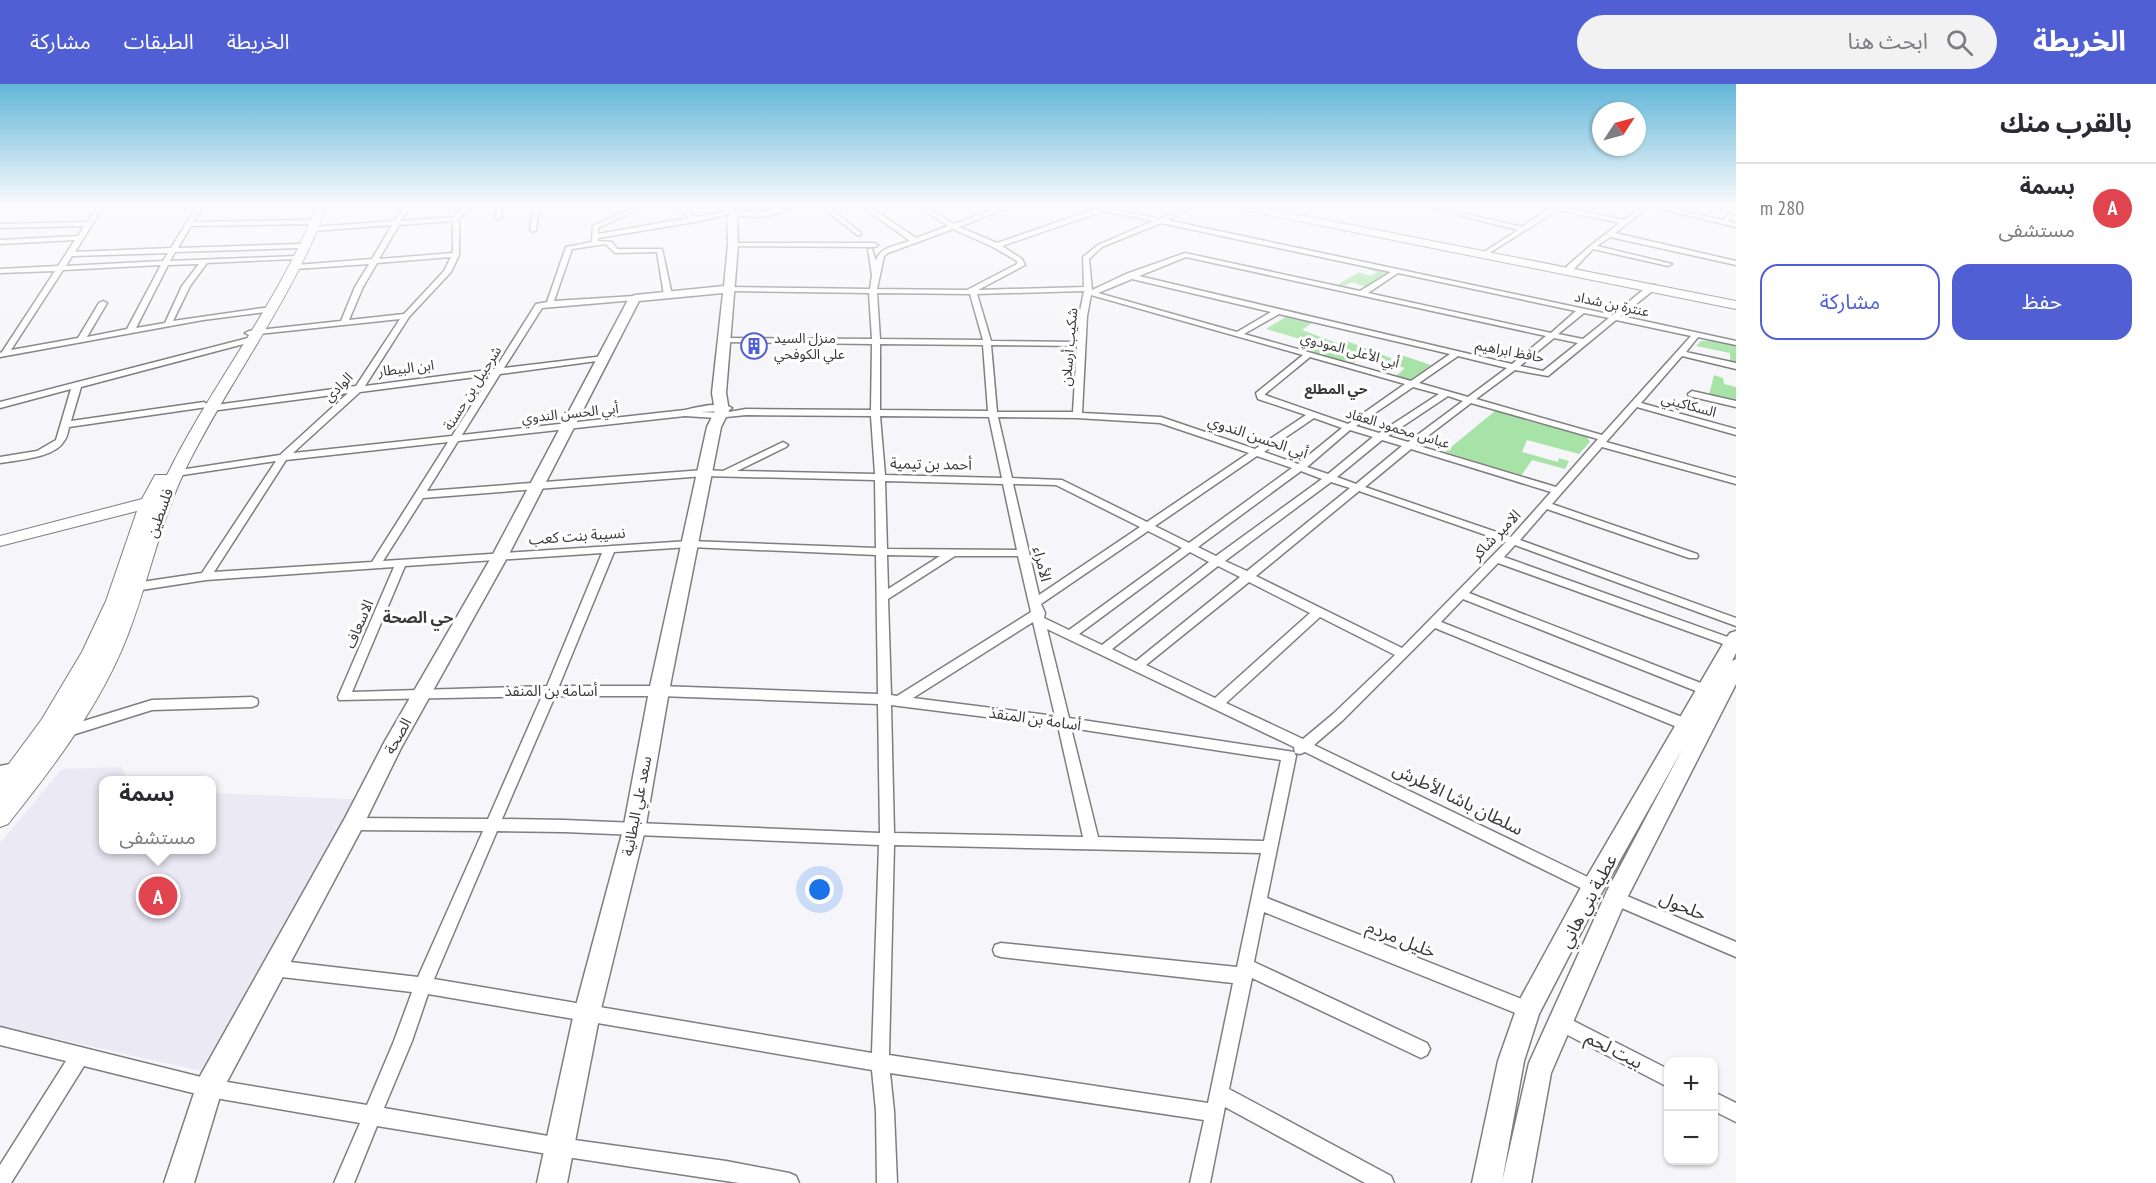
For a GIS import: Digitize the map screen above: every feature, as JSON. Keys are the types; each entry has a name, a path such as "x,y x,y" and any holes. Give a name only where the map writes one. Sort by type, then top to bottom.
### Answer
{"main road":[{"name":"فلسطين","path":"249,337 263,310 296,258"},
{"name":"فلسطين","path":"0,792 44,735 89,658 115,601 136,536 207,407 296,258"},
{"path":"716,415 732,258"},
{"path":"1513,258 1736,303"},
{"path":"1516,258 1736,303"},
{"name":"أبي الأعلى المودوي","path":"636,298 729,289"},
{"name":"الصحة","path":"179,1183 209,1088 422,693 500,556 636,298"},
{"name":"فلسطين","path":"0,817 66,732 107,657 135,587 155,501 176,472 207,407"},
{"name":"سعد علي البطانية","path":"552,1183 587,1013 615,914 634,830 658,692 689,544 714,473 716,415"},
{"path":"0,543 155,501"},
{"path":"0,543 94,522 155,501"},
{"path":"94,522 124,524 136,536"},
{"path":"1523,1178 1538,1072 1615,898 1735,642"},
{"name":"عطية بني هاني","path":"1487,1183 1511,1061 1528,1010 1593,887 1735,642"}],"street":[{"path":"3,355 66,258"},
{"path":"130,331 169,258"},
{"path":"0,280 4,271 273,258"},
{"path":"321,258 373,261 411,258"},
{"path":"344,322 375,258"},
{"name":"الوادي","path":"206,576 283,457 359,388 406,316 438,284 455,258"},
{"path":"564,258 550,303 636,298"},
{"path":"661,258 668,295"},
{"path":"876,275 877,258"},
{"path":"880,258 873,291 876,341 874,413 880,478 882,552 887,839 880,1063 885,1111 887,1183"},
{"path":"970,292 1021,265 1017,258"},
{"name":"شكيب أرسلان","path":"1077,415 1083,316 1089,291 1086,258"},
{"path":"1089,291 1176,258"},
{"path":"1200,258 1583,342"},
{"name":"عنترة بن شداد","path":"1337,258 1736,342"},
{"path":"1570,268 1580,258"},
{"path":"1642,258 1668,264"},
{"path":"1719,258 1736,262"},
{"path":"168,324 186,286 204,262"},
{"path":"1362,293 1397,271"},
{"path":"1129,276 1455,354"},
{"name":"حافظ ابراهيم","path":"1070,635 1299,468 1349,427 1455,354 1547,374 1652,287"},
{"name":"أبي الأعلى المودوي","path":"729,289 1089,291 1308,355 1414,383 1736,481"},
{"name":"الأمراء","path":"970,292 987,342 993,414 1023,553 1039,612 1092,843"},
{"path":"80,340 103,303"},
{"name":"شرحبيل بن حسنة","path":"375,565 539,306 550,303"},
{"path":"3,355 168,324 263,310"},
{"path":"1137,666 1360,488 1410,445 1512,368 1583,310"},
{"path":"1238,334 1278,311"},
{"path":"0,405 249,337 344,322 406,316"},
{"name":"الامير شاكر","path":"1289,756 1305,746 1402,654 1513,541 1697,334"},
{"path":"724,340 1082,344"},
{"path":"1681,353 1736,366"},
{"name":"عباس محمود العقاد","path":"1308,355 1259,394 1265,400 1558,491"},
{"name":"ابن البيطار","path":"65,425 604,358"},
{"path":"0,460 54,447 60,441 77,385"},
{"path":"1103,650 1216,562 1330,478 1381,436 1447,393"},
{"path":"1692,394 1736,404"},
{"name":"السكاكيني","path":"1635,404 1736,432"},
{"name":"أبي الحسن الندوي","path":"176,472 283,457 685,413 716,415 746,412 1077,415 1161,420 1513,541 1735,642"},
{"path":"899,701 1039,612 1149,528 1312,415"},
{"path":"714,473 783,445"},
{"name":"أحمد بن تيمية","path":"418,495 714,473 1008,480 1063,484 1245,578 1402,654"},
{"path":"1546,505 1693,556"},
{"name":"نسيبة بنت كعب","path":"135,587 206,576 689,544 882,552 1023,553"},
{"path":"344,1183 374,1114 423,985 551,691 610,548"},
{"path":"882,597 953,552"},
{"path":"1496,558 1735,642"},
{"name":"الاسعاف","path":"344,697 401,563"},
{"path":"1461,594 1707,690"},
{"name":"سلطان باشا الأطرش","path":"1039,612 1070,635 1305,746 1593,887"},
{"path":"1217,704 1317,613"},
{"path":"1433,623 1687,725"},
{"name":"أسامة بن المنقذ","path":"344,697 551,691 883,699 1063,722 1289,756"},
{"path":"66,732 152,705 252,702"},
{"path":"1200,1183 1261,903 1289,756"},
{"path":"0,771 21,766"},
{"path":"353,824 492,825 728,831 887,839 1271,847"},
{"name":"حلحول","path":"1615,898 1736,950"},
{"name":"خليل مردم","path":"1261,903 1528,1010"},
{"path":"1001,950 1246,971 1421,1049"},
{"path":"273,968 423,985 880,1063 1216,1113"},
{"name":"بيت لحم","path":"1560,1022 1664,1076"},
{"path":"0,1036 209,1088 789,1183"},
{"path":"0,1183 80,1056"},
{"path":"1221,1094 1384,1183"},
{"path":"1718,1104 1736,1113"},
{"path":"1492,1154 1523,1178"}],"shaded area":[{"path":"121,767 126,776 99,776 99,854 216,854 216,793 369,800 219,1075 0,1026 0,843 62,769"}],"green space":[{"path":"1370,267 1393,271 1366,287 1352,282 1344,286 1358,290 1335,286 1359,272 1370,276 1377,272 1367,269"},
{"path":"1287,316 1312,323 1302,330 1342,345 1347,341 1393,359 1401,355 1431,365 1410,380 1396,376 1405,368 1365,355 1352,364 1304,351 1314,343 1266,329"},
{"path":"1710,340 1736,345 1736,363 1730,362 1730,353 1696,346 1701,341"},
{"path":"1714,375 1723,378 1724,384 1736,387 1736,402 1709,395"},
{"path":"1495,411 1587,437 1590,442 1579,454 1527,440 1522,452 1558,462 1559,458 1569,461 1565,469 1532,460 1521,476 1445,452"}],"place":[{"name":"منزل السيد علي الكوفحي","path":"754,346"},
{"name":"بسمة","path":"158,896"}],"district":[{"name":"حي المطلع","path":"1336,389"},
{"name":"حي الصحة","path":"418,617"}]}
